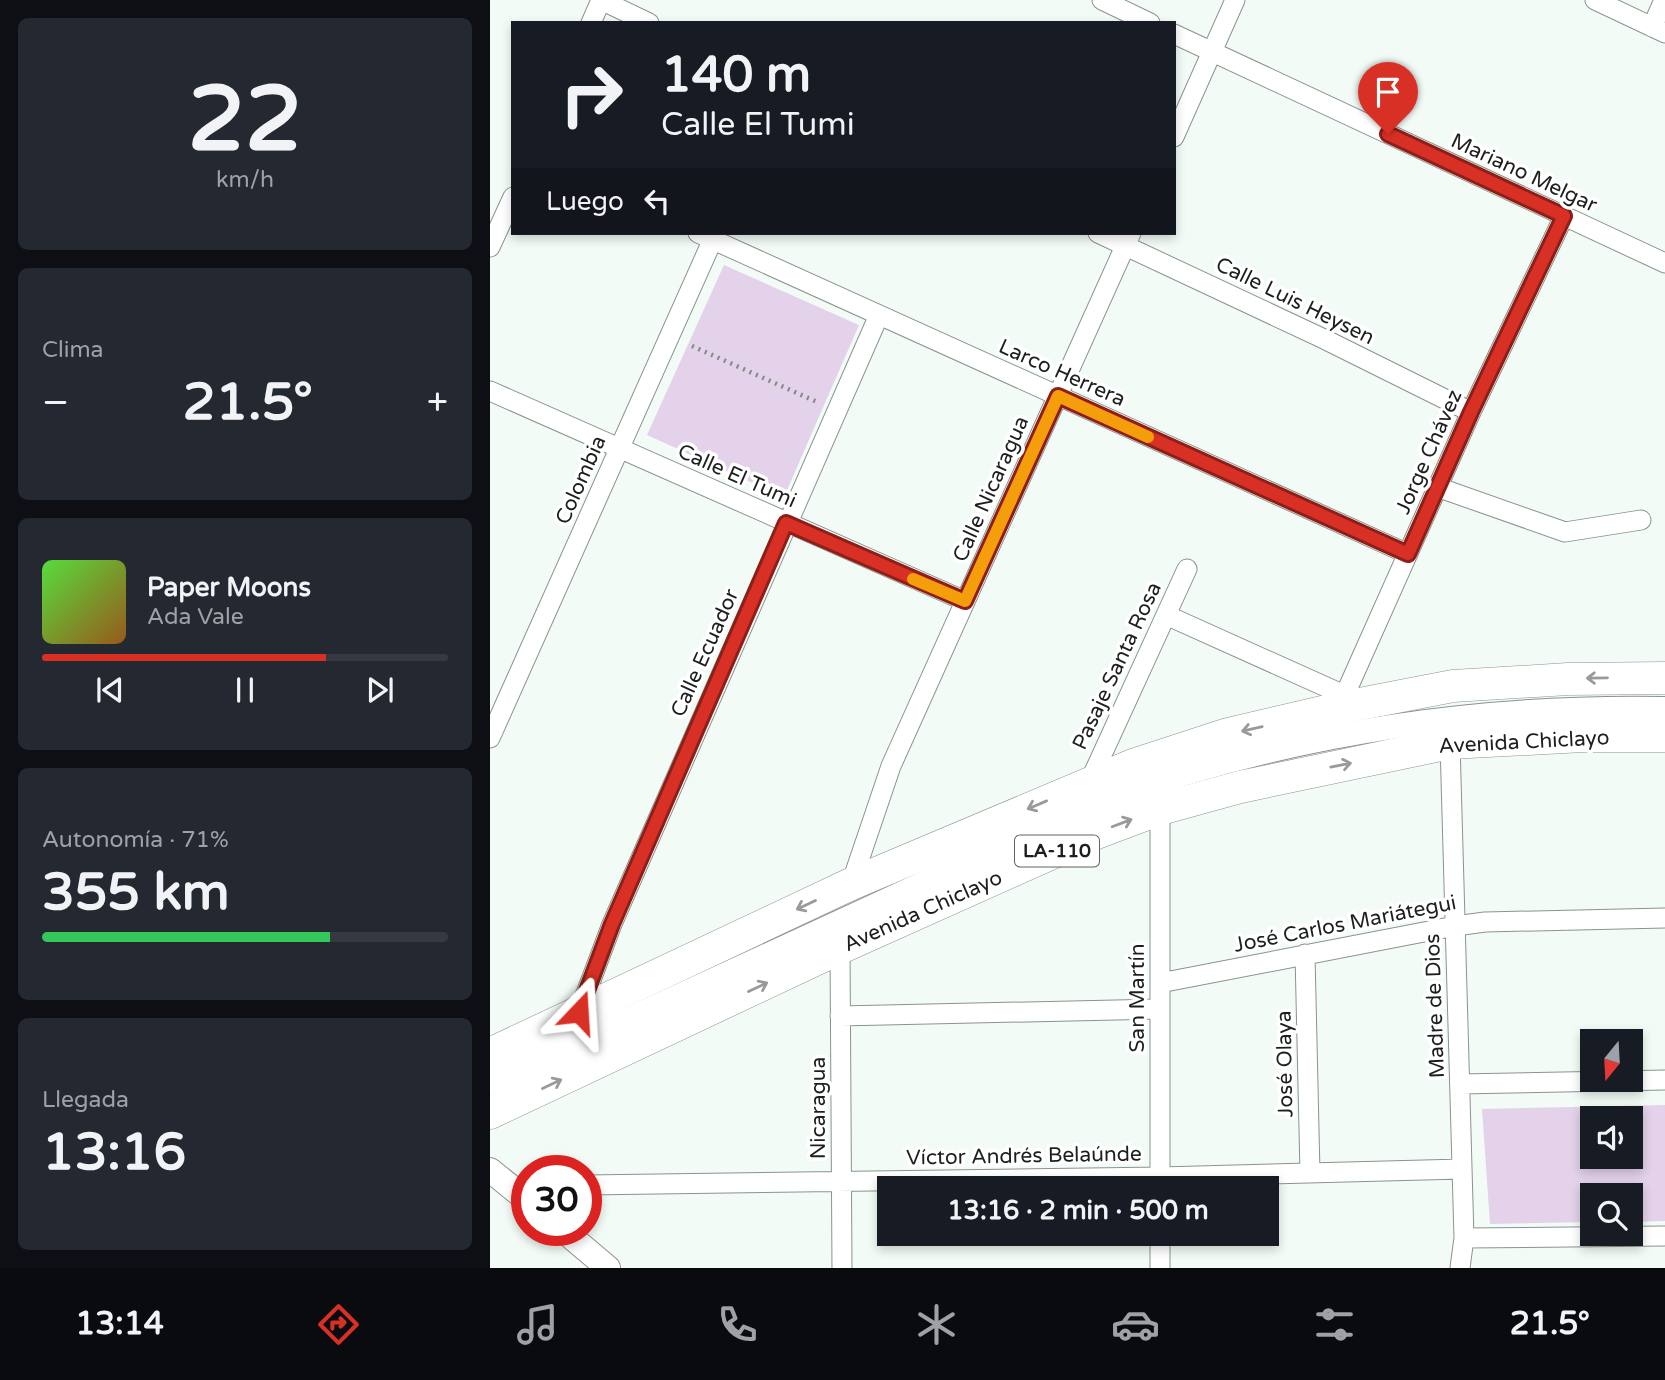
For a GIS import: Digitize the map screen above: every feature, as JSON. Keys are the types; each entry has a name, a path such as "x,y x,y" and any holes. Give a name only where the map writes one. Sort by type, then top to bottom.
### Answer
{"main road":[{"name":"LA-110","path":"490,1054 850,884 1133,765 1228,734 1342,701 1453,686 1568,679 1665,678"},
{"name":"Avenida Chiclayo","path":"490,1112 840,948 1099,832 1160,809 1264,782 1450,743 1583,736 1665,736"}],"street":[{"path":"592,21 601,0 645,21"},
{"path":"1102,0 1146,21"},
{"path":"1176,133 1235,0"},
{"path":"1595,0 1658,30 1664,0"},
{"name":"Mariano Melgar","path":"1176,35 1665,263"},
{"path":"490,247 511,201"},
{"name":"Jorge Chávez","path":"1342,701 1471,412 1564,216"},
{"name":"Calle Luis Heysen","path":"1108,235 1128,239 1471,412"},
{"name":"Larco Herrera","path":"706,236 1408,554"},
{"name":"Colombia","path":"490,738 620,449 706,236"},
{"name":"Calle Nicaragua","path":"850,884 891,766 1128,239"},
{"name":"Calle Ecuador","path":"579,1012 612,924 879,314"},
{"name":"Calle El Tumi","path":"490,391 965,601"},
{"path":"1437,487 1565,532 1641,520"},
{"name":"Pasaje Santa Rosa","path":"1089,783 1187,569"},
{"path":"1166,615 1342,701"},
{"name":"Avenida Chiclayo","path":"490,1083 1029,835 1102,803 1181,775 1321,740 1411,723 1598,708 1665,709"},
{"name":"Madre de Dios","path":"1450,743 1464,1238 1460,1268"},
{"name":"San Martín","path":"1160,809 1160,1176"},
{"name":"José Carlos Mariátegui","path":"1160,983 1455,926 1498,921 1665,918"},
{"name":"Nicaragua","path":"840,948 842,1268"},
{"name":"José Olaya","path":"1305,954 1310,1173"},
{"path":"840,1016 1160,1009"},
{"path":"1460,1084 1665,1080"},
{"name":"Víctor Andrés Belaúnde","path":"1265,1176 1462,1169"},
{"path":"490,1170 511,1184"},
{"name":"Víctor Andrés Belaúnde","path":"602,1185 877,1181"},
{"path":"1464,1238 1665,1236"},
{"path":"582,1246 608,1268"},
{"path":"1160,1246 1160,1268"}],"path":[{"path":"692,346 818,403"}],"shaded area":[{"path":"724,265 859,325 784,497 647,435"},
{"path":"1665,1105 1665,1221 1643,1222 1643,1183 1580,1183 1580,1222 1490,1224 1482,1109 1580,1107 1580,1169 1643,1169 1643,1106 1619,1106"}],"slow traffic":[{"path":"913,579 965,601 1058,396 1148,437"}],"route":[{"path":"579,1012 612,924 786,523 965,601 1058,396 1408,554 1471,412 1564,216 1388,134"}]}
